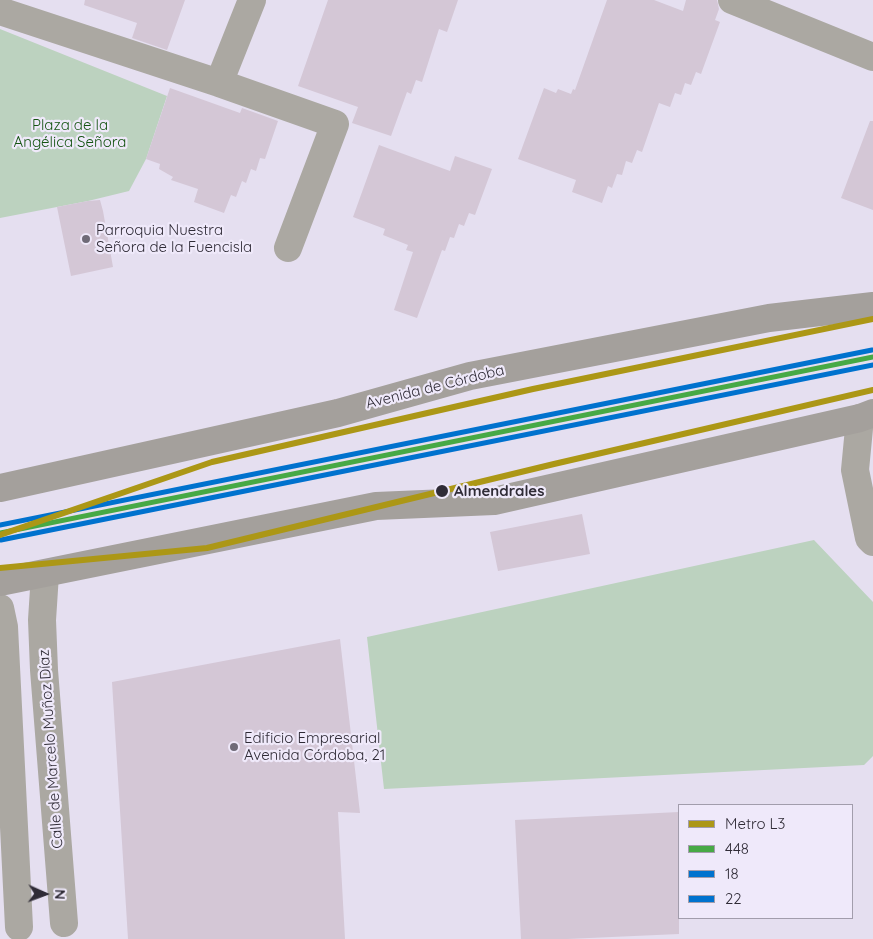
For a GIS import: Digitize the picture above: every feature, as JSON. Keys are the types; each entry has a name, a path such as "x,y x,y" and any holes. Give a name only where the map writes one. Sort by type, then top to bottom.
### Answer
{"main road":[{"name":"Avenida de Córdoba","path":"0,488 338,413 470,376 770,318 873,306"},
{"path":"0,582 376,506 494,501 866,416"}],"street":[{"path":"219,83 252,0"},
{"path":"732,0 873,57"},
{"path":"0,10 219,83 334,124 288,248"},
{"path":"866,416 856,470 869,538 873,542"},
{"name":"Calle de Marcelo Muñoz Díaz","path":"45,574 42,620 44,670 69,931"},
{"name":"Calle de Marcelo Muñoz Díaz","path":"0,608 4,627 16,933"},
{"name":"Calle de Marcelo Muñoz Díaz","path":"16,933 26,920 46,916 56,918 69,931"}],"green space":[{"name":"Plaza de la Angélica Señora","path":"0,29 167,96 146,159 129,191 0,218"},
{"path":"814,540 873,602 873,756 864,765 384,789 367,637"}],"building":[{"path":"85,0 185,0 167,50 132,38 137,23 84,5"},
{"path":"328,0 458,0 447,32 439,29 422,82 416,80 411,94 407,92 391,136 352,123 358,107 298,86"},
{"path":"607,0 654,0 683,11 686,0 717,0 719,9 715,20 720,22 701,74 696,72 691,85 685,83 681,95 675,93 670,107 659,103 642,152 637,150 632,163 626,161 622,175 617,174 612,188 608,186 602,203 572,192 576,180 518,159 544,88 556,93 558,89 571,94 573,89 575,90"},
{"path":"170,88 240,113 242,108 278,121 265,159 260,158 256,171 251,169 246,183 242,181 236,197 231,195 224,213 194,202 198,189 171,180 173,177 159,169 160,164 146,159"},
{"path":"870,121 873,121 873,210 841,198"},
{"path":"379,145 450,171 455,156 492,169 475,215 469,213 464,226 459,224 454,238 450,237 445,251 442,250 417,318 394,310 413,252 406,250 408,245 383,235 385,229 353,217"},
{"name":"Parroquia Nuestra Señora de la Fuencisla","path":"100,200 113,267 71,276 57,207"},
{"name":"Almendrales","path":"582,514 590,554 498,571 490,532"},
{"name":"Edificio Empresarial Avenida Córdoba, 21","path":"340,639 360,813 338,812 345,939 128,939 112,682"},
{"path":"678,812 679,934 521,939 515,820"}],"metro line":[{"name":"L3","path":"0,535 212,462 533,389 873,319"},
{"name":"L3","path":"0,568 207,548 554,464 873,390"}],"transit line":[{"name":"22","path":"0,525 872,350"},
{"name":"448","path":"0,533 873,357"},
{"name":"18","path":"1,540 873,365"}],"place":[{"name":"Parroquia Nuestra Señora de la Fuencisla","path":"86,239"},
{"name":"Almendrales","path":"442,491"},
{"name":"Edificio Empresarial Avenida Córdoba, 21","path":"234,747"}]}
